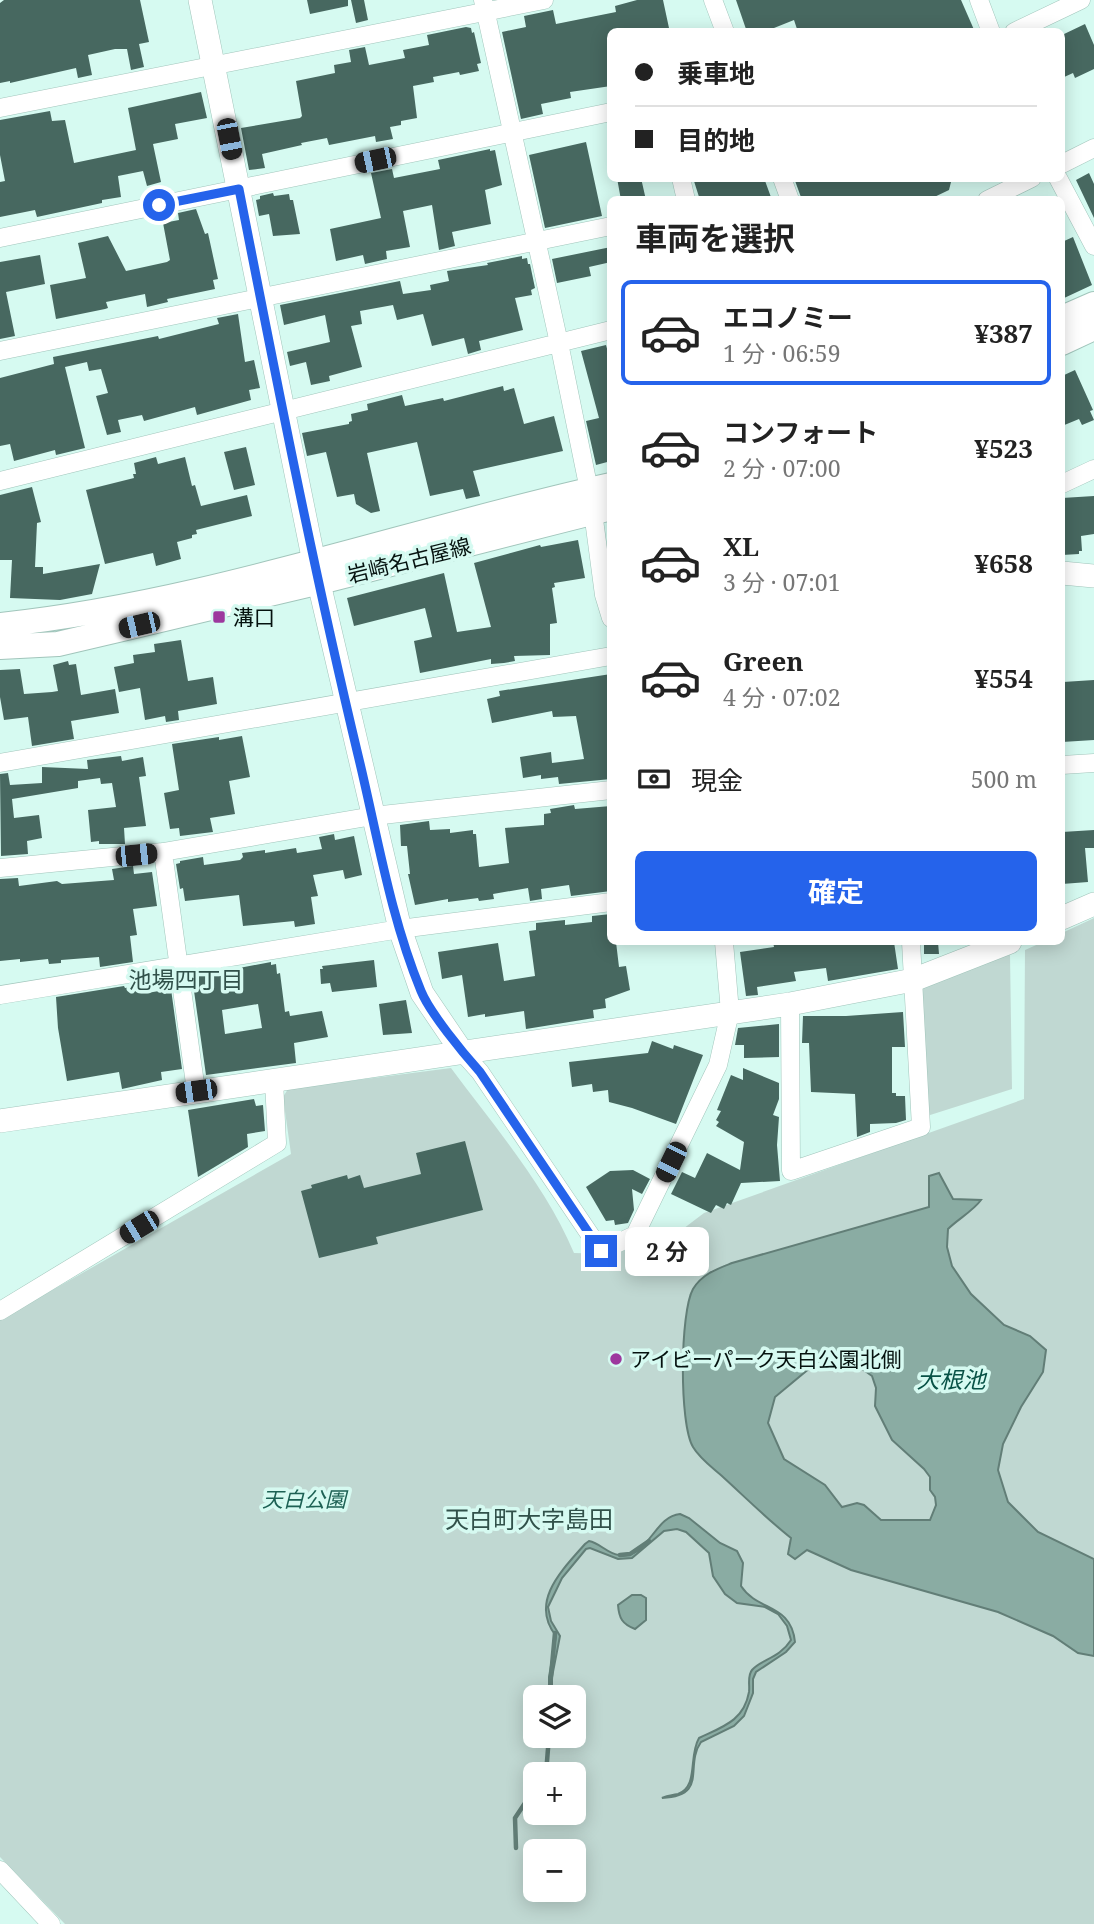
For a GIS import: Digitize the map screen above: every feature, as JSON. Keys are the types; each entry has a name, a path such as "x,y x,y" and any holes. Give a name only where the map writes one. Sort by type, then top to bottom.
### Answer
{"main road":[{"path":"1065,317 1094,304"},
{"path":"1065,342 1094,328"},
{"name":"岩崎名古屋線","path":"0,647 58,644 317,572 601,499"},
{"name":"岩崎名古屋線","path":"0,625 132,606 317,572"}],"street":[{"path":"200,0 317,572 400,929 422,993 462,1052 480,1072 601,1251 635,1235 718,1065 730,1012 724,945"},
{"path":"0,108 485,6 544,0"},
{"path":"712,0 723,28"},
{"path":"979,0 990,28"},
{"path":"1022,28 1081,0"},
{"path":"485,6 559,343 601,499 604,595 607,605"},
{"path":"0,238 607,113"},
{"path":"1065,162 1094,148"},
{"path":"996,196 1024,182"},
{"path":"1060,182 1094,246"},
{"path":"0,351 607,227"},
{"path":"0,481 607,331"},
{"path":"1065,483 1094,469"},
{"path":"1065,573 1094,576"},
{"path":"0,763 607,657"},
{"path":"1065,765 1094,763"},
{"path":"0,868 163,852 373,816 607,790"},
{"path":"163,852 196,1091"},
{"path":"0,995 400,929 607,903"},
{"path":"1065,917 1094,904"},
{"path":"790,1004 791,1171 920,1128 911,945"},
{"path":"0,1121 790,1004 913,980 1002,945"},
{"path":"0,1311 277,1143 274,1080"},
{"path":"0,1870 51,1924"}],"green space":[{"name":"天白公園","path":"1094,918 1094,1924 65,1924 0,1857 0,1320 291,1154 283,1097 288,1089 451,1068 534,1180 574,1253 614,1254 634,1247 641,1241 675,1235 704,1213 1024,1099 1025,950 1036,945 1065,945 1065,932"},
{"path":"1010,954 1012,1089 927,1116 919,990"}],"water":[{"name":"大根池","path":"939,1173 953,1199 981,1200 948,1229 947,1247 952,1266 971,1294 1004,1325 1030,1336 1046,1350 1043,1372 1021,1407 1003,1444 998,1470 1008,1502 1038,1532 1094,1559 1094,1656 1078,1653 1053,1636 998,1612 851,1570 807,1550 795,1559 788,1554 791,1538 703,1459 693,1447 688,1435 683,1393 684,1343 689,1301 693,1289 701,1279 732,1263 929,1207 929,1176","holes":["830,1362 858,1366 872,1376 876,1388 875,1406 892,1440 930,1477 930,1490 936,1505 930,1520 881,1520 864,1505 857,1503 842,1507 825,1485 784,1459 768,1423 775,1397 810,1368"]},
{"path":"680,1514 689,1518 720,1543 737,1551 743,1563 741,1586 756,1600 781,1614 787,1620 795,1642 786,1652 756,1672 753,1693 744,1716 734,1726 701,1742 696,1751 691,1786 686,1792 676,1796 662,1798 678,1794 689,1785 694,1754 699,1738 731,1722 737,1716 749,1692 750,1672 776,1655 791,1640 787,1626 778,1614 765,1607 737,1603 725,1594 713,1576 709,1553 686,1532 677,1529 664,1531 632,1558 618,1559 590,1548 586,1549 562,1578 548,1607 551,1621 560,1636 552,1685 549,1685 556,1636 546,1611 547,1599 559,1576 589,1541 615,1554 629,1555 644,1545 671,1517"},
{"path":"632,1595 646,1598 646,1620 635,1629 622,1620 618,1605"}],"building":[{"path":"4,0 140,0 149,42 139,44 144,67 131,70 127,49 115,49 88,55 92,75 78,78 76,68 0,83 0,3"},
{"path":"307,0 348,0 348,6 310,14"},
{"path":"351,0 364,0 368,20 356,23"},
{"path":"637,0 663,0 669,28 607,28 607,87 570,92 571,98 541,104 543,114 521,119 502,32 526,27 524,16 553,10 556,24 616,12 615,6"},
{"path":"736,0 961,0 973,28 797,28 794,20 774,28 746,28"},
{"path":"1085,24 1094,45 1094,69 1075,78 1073,73 1065,77 1065,34"},
{"path":"466,27 474,32 481,63 477,64 479,71 433,77 434,82 413,86 417,118 401,121 401,125 390,127 393,139 376,142 375,136 329,145 327,138 301,143 302,145 262,154 265,168 249,170 241,128 300,118 302,116 296,81 335,73 334,65 351,62 349,50 365,47 369,65 405,58 403,50 429,45 427,35"},
{"path":"201,92 207,118 175,124 178,139 153,144 161,182 147,186 143,171 118,176 121,197 37,217 35,210 0,217 0,182 5,181 0,155 0,120 50,111 52,121 65,120 74,163 136,150 128,108"},
{"path":"586,142 602,216 545,228 529,155"},
{"path":"495,150 502,185 485,190 491,224 452,232 455,246 439,250 432,205 403,211 410,247 386,251 387,259 365,264 363,255 336,261 330,229 381,218 371,173 392,169 394,178 440,169 438,160"},
{"path":"1089,173 1094,184 1094,218 1076,180"},
{"path":"618,182 642,182 645,196 620,196"},
{"path":"694,182 765,182 771,196 699,196"},
{"path":"795,182 951,182 949,190 936,196 801,196"},
{"path":"273,193 274,196 289,194 290,200 293,200 300,234 273,236 269,214 259,216 256,200 260,199 260,196"},
{"path":"196,209 205,234 208,233 218,279 213,280 215,289 167,299 168,302 147,307 145,294 106,302 108,308 105,309 56,319 50,285 86,278 78,243 108,236 126,271 167,262 170,260 163,223 179,220 178,213"},
{"path":"1073,237 1092,285 1065,298 1065,241"},
{"path":"607,248 607,263 589,267 591,276 557,283 552,259"},
{"path":"40,255 45,284 6,292 15,336 0,339 0,262"},
{"path":"522,256 522,259 527,258 530,264 535,288 531,290 532,295 515,298 523,330 479,341 481,350 468,354 464,338 432,346 423,314 397,320 393,305 360,311 362,324 351,326 362,367 329,376 330,381 311,385 306,362 290,366 287,352 330,342 325,315 284,325 280,305 400,281 403,294 431,290 430,285 449,281 447,271 488,265 487,263"},
{"path":"238,314 245,362 254,360 260,388 249,390 251,400 197,415 195,407 144,421 142,415 118,420 121,432 107,435 96,396 108,393 101,369 89,371 87,362 65,367 85,448 56,455 55,450 14,461 10,444 0,446 0,378 54,364 53,357 158,336 159,339 219,324 217,318"},
{"path":"606,345 607,349 607,462 596,465 586,421 599,418 581,351"},
{"path":"1075,370 1093,410 1090,411 1094,420 1082,425 1079,419 1065,425 1065,375"},
{"path":"503,386 504,391 514,388 524,424 554,416 563,451 473,471 480,496 466,499 463,489 430,496 417,442 367,453 380,511 371,513 356,504 354,494 337,497 326,452 307,456 302,433 349,424 352,421 351,414 368,410 367,404 402,395 405,406 443,398 444,401"},
{"path":"246,447 255,485 234,490 224,452"},
{"path":"156,457 158,464 185,457 192,486 195,485 201,506 247,495 252,516 196,530 197,534 192,535 192,538 177,542 181,559 156,566 153,553 105,564 86,490 134,478 134,463"},
{"path":"32,487 41,522 37,523 35,567 43,567 43,574 100,564 92,594 60,600 10,598 12,560 0,560 0,495"},
{"path":"1094,496 1094,534 1081,536 1082,551 1079,551 1079,554 1065,555 1065,498"},
{"path":"578,540 585,578 554,583 555,587 552,588 557,623 550,624 550,655 514,656 515,661 491,664 491,659 420,673 414,641 432,637 425,608 354,626 347,598 444,573 457,632 491,627 474,563 540,545 541,547"},
{"path":"181,640 188,681 213,677 217,704 178,711 179,720 166,722 165,716 145,720 140,688 119,692 114,667 134,663 133,655 155,652 154,644"},
{"path":"68,661 69,665 76,664 81,695 115,689 119,713 71,721 74,739 32,746 28,717 4,720 0,697 0,670 20,669 24,694 52,692 58,691 53,665"},
{"path":"607,675 607,779 559,784 558,777 541,779 541,775 523,778 520,757 551,752 552,763 584,759 576,716 553,717 552,711 492,723 487,699 500,696 499,691"},
{"path":"1094,680 1094,740 1065,742 1065,682"},
{"path":"242,736 250,777 229,781 235,814 210,818 213,832 180,836 179,828 170,829 164,793 179,790 172,744"},
{"path":"121,756 122,761 143,757 146,776 139,777 146,826 124,828 125,844 91,842 88,810 116,807 112,783 101,784 100,778 78,781 78,788 12,799 14,818 39,815 42,838 27,841 28,854 1,856 0,774 8,773 10,785 42,783 42,767 88,769 87,760"},
{"path":"574,805 575,809 607,806 607,892 571,896 569,885 541,889 542,899 530,901 528,888 493,894 494,899 448,902 448,899 415,905 408,874 407,846 401,846 400,825 429,821 430,830 450,829 450,833 473,830 473,834 476,834 479,867 509,863 505,828 544,825 544,814 551,813 550,809"},
{"path":"1094,830 1094,848 1085,848 1088,882 1065,884 1065,832"},
{"path":"334,834 335,840 354,836 362,875 345,879 343,870 313,875 318,896 311,897 315,924 295,927 294,921 243,926 239,895 185,901 183,888 180,889 176,864 180,861 203,857 204,865 240,860 242,853 265,850 265,853 296,848 297,853 322,849 319,837"},
{"path":"133,866 134,874 152,872 157,906 133,909 137,935 130,936 133,962 100,967 99,957 61,960 61,963 49,964 48,959 0,961 0,879 18,878 19,886 57,881 62,884 114,880 112,869"},
{"path":"607,914 607,945 616,945 619,967 626,966 630,990 605,999 606,1008 593,1010 594,1018 526,1029 524,1011 468,1017 462,975 442,979 438,952 498,943 504,981 535,976 529,931 536,930 536,923 565,920 565,925 592,922 592,916"},
{"path":"894,945 898,969 828,981 826,968 794,972 796,981 757,987 758,995 746,996 740,952 774,947"},
{"path":"924,945 938,945 939,954 924,954"},
{"path":"374,960 377,987 332,992 330,983 321,984 322,966"},
{"path":"271,962 271,965 276,964 277,974 280,973 285,1012 289,1011 290,1016 322,1011 328,1037 294,1043 296,1063 206,1075 192,977","holes":["258,1004 262,1028 225,1034 222,1010"]},
{"path":"146,985 147,993 171,989 182,1069 161,1072 162,1080 122,1089 119,1072 67,1081 56,997"},
{"path":"406,1000 412,1033 383,1035 379,1004"},
{"path":"903,1012 905,1047 892,1047 892,1093 905,1096 906,1120 870,1124 870,1132 857,1137 855,1094 811,1092 809,1043 802,1043 803,1016"},
{"path":"779,1024 779,1057 744,1058 744,1045 735,1045 738,1028"},
{"path":"652,1041 673,1049 674,1045 703,1055 676,1124 609,1102 608,1090 593,1092 592,1084 572,1087 569,1062 648,1053"},
{"path":"743,1068 779,1083 779,1099 773,1115 779,1117 777,1145 780,1181 741,1183 731,1205 727,1203 724,1209 716,1205 711,1213 671,1194 682,1172 695,1178 707,1153 740,1170 744,1142 716,1126 719,1122 716,1120 721,1111 717,1110 731,1075 743,1080"},
{"path":"254,1099 256,1106 263,1105 265,1131 247,1134 248,1147 198,1177 188,1110"},
{"path":"465,1141 483,1210 376,1237 378,1244 319,1258 301,1191 312,1188 311,1185 347,1175 348,1179 360,1175 364,1188 421,1174 416,1153"},
{"path":"633,1170 650,1179 642,1194 632,1189 634,1210 628,1223 615,1225 614,1220 606,1221 586,1187 610,1171"}],"waterway":[{"path":"620,1555 630,1554 649,1541"},
{"path":"550,1685 555,1633"},
{"path":"547,1762 548,1748"},
{"path":"516,1848 515,1818 523,1806"}],"place":[{"name":"溝口","path":"219,617"},
{"name":"アイビーパーク天白公園北側","path":"616,1359"}],"district":[{"name":"池場四丁目","path":"186,979"},
{"name":"天白町大字島田","path":"529,1518"}],"route":[{"path":"159,205 239,189 314,562 400,929 422,993 462,1052 480,1072 601,1251"}]}
